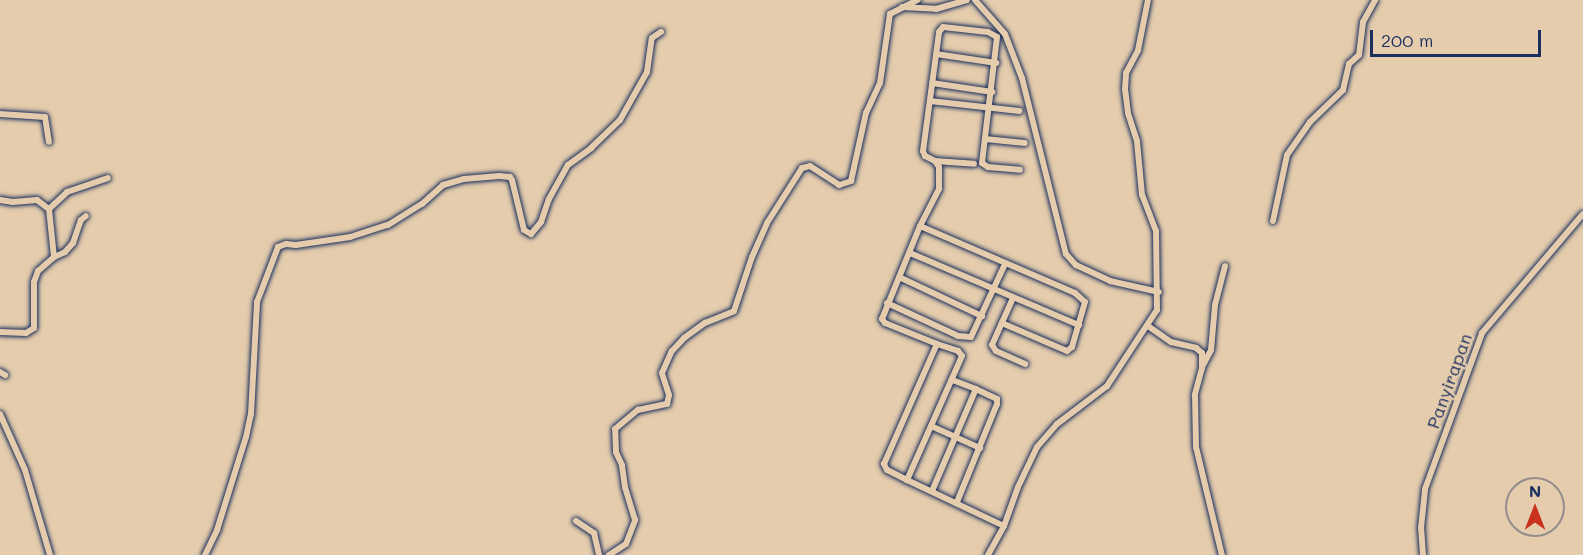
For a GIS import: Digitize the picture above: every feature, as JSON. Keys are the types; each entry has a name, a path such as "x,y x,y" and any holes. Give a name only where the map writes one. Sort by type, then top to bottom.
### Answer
{"street":[{"path":"609,555 626,544 635,520 625,487 622,465 616,452 615,429 638,410 667,404 669,395 662,373 672,351 684,338 705,323 734,311 752,257 767,223 802,168 810,166 839,185 850,181 866,113 880,83 888,20 893,11 918,0"},
{"path":"901,7 936,9 967,0"},
{"path":"975,0 1005,34 1022,78 1066,254 1076,265 1110,281 1159,292"},
{"path":"988,555 1004,526 1018,487 1037,447 1057,424 1107,386 1157,310 1159,292 1156,231 1142,195 1137,141 1128,113 1125,89 1126,73 1138,50 1148,0"},
{"path":"1273,221 1287,155 1310,122 1343,90 1349,64 1359,55 1363,22 1375,0"},
{"path":"974,164 935,161 923,154 940,29 955,27 995,34 998,43 985,139 984,165 1020,170"},
{"path":"205,555 218,530 246,436 251,414 257,302 278,247 286,244 296,245 350,237 388,225 422,204 442,185 464,179 499,176 510,177 512,180 524,230 531,234 541,222 549,199 568,165 591,148 621,120 647,72 652,38 661,32"},
{"path":"936,54 996,63"},
{"path":"932,83 992,92"},
{"path":"930,100 1019,111"},
{"path":"0,114 45,117 50,142"},
{"path":"985,139 1026,143"},
{"path":"907,480 962,356 958,351 882,322 887,303 920,226 939,189 940,172 935,161"},
{"path":"49,209 67,192 108,178"},
{"path":"0,200 13,202 36,200 49,209 54,257"},
{"name":"Panyirapan","path":"1422,555 1421,528 1425,489 1482,333 1583,214"},
{"path":"0,332 26,333 34,328 34,282 38,270 54,257 65,252 73,243 81,220 86,216"},
{"path":"920,226 1082,298 1084,305 1072,347 1067,351 1002,323"},
{"path":"910,253 1079,325"},
{"path":"887,303 963,338 972,337 1005,264"},
{"path":"1222,555 1196,447 1196,386 1210,350 1215,305 1225,266"},
{"path":"899,278 982,316"},
{"path":"1013,298 993,348 1025,364"},
{"path":"1148,326 1171,342 1199,350 1202,368"},
{"path":"937,344 884,464 886,470 1004,526"},
{"path":"952,380 976,389 998,402 957,502"},
{"path":"932,491 976,389"},
{"path":"0,414 14,440 25,470 50,555"},
{"path":"931,426 980,448"},
{"path":"576,521 586,525 594,533 599,555"}]}
